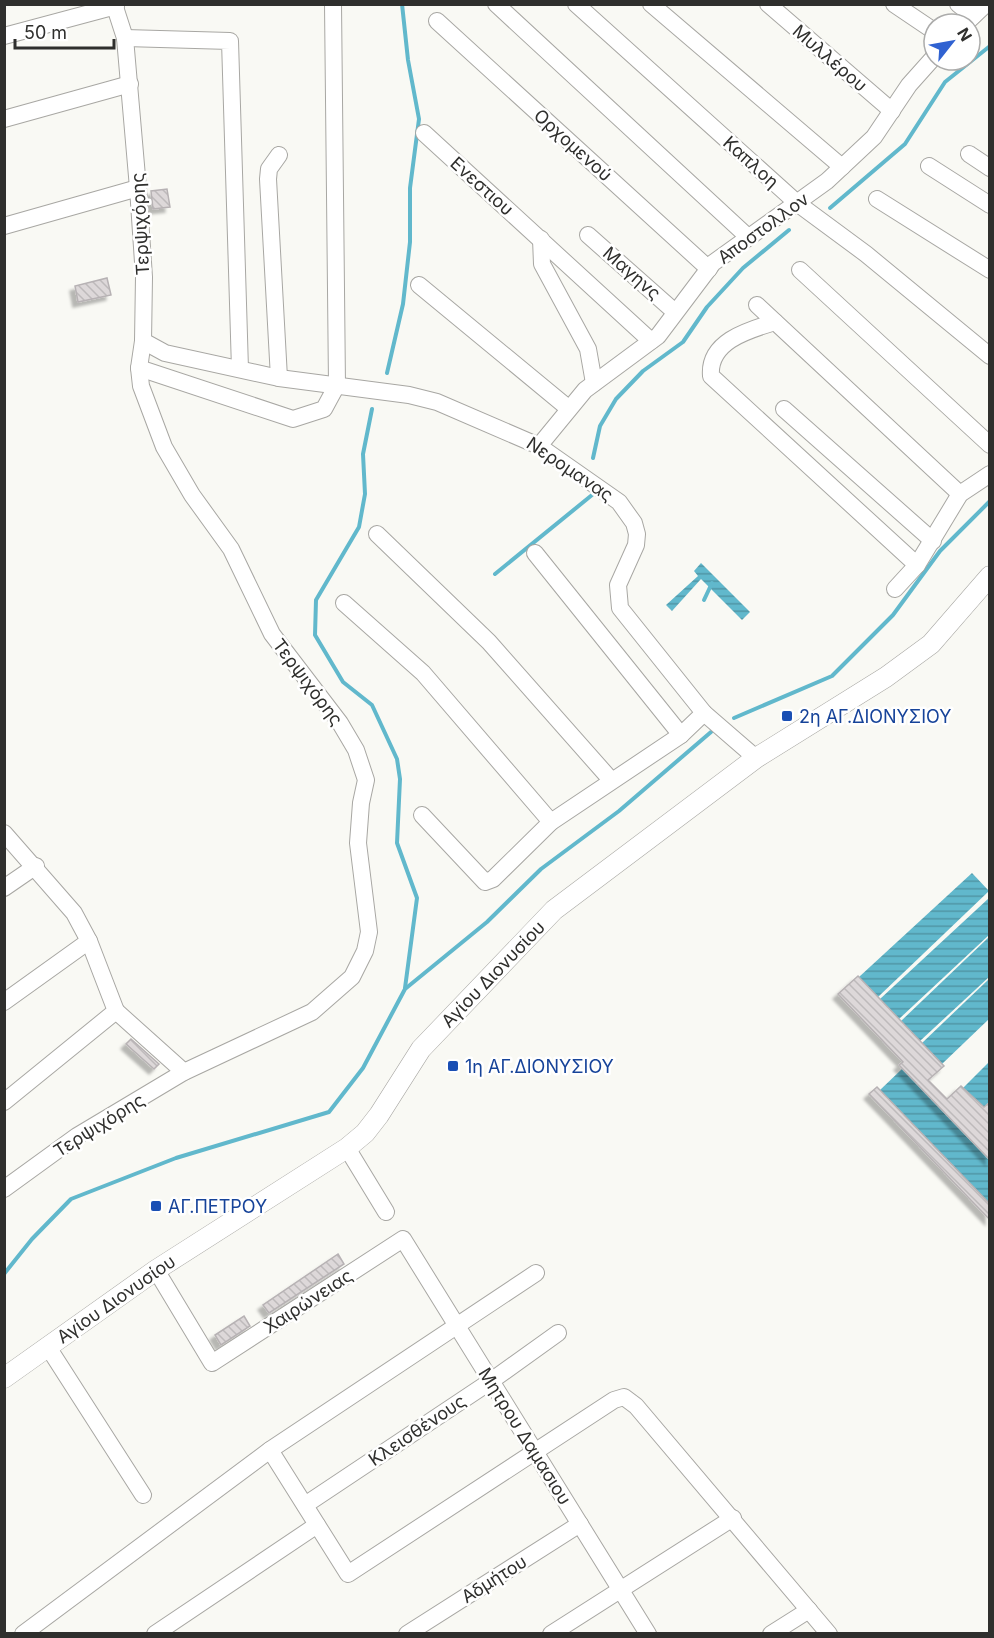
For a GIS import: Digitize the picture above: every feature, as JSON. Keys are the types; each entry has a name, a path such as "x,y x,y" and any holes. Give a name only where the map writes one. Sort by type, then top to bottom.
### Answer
{"street":[{"path":"138,368 293,419 324,409 337,385 333,4"},
{"path":"496,4 747,236"},
{"name":"Καπλοη","path":"576,4 797,203 866,254 990,356"},
{"path":"651,4 842,167"},
{"name":"Μυλλέρου","path":"768,4 891,111"},
{"path":"894,4 922,23"},
{"path":"4,36 115,5"},
{"name":"Τερψιχόρης","path":"4,1189 77,1136 184,1072 312,1012 352,977 365,951 369,932 358,843 366,780 356,750 340,723 272,634 231,549 192,495 164,447 150,412 138,368 143,341 144,277 130,84 125,38 115,5"},
{"name":"Ορχομενού","path":"437,21 709,269"},
{"path":"125,38 230,41 240,369"},
{"name":"Αποστολλον","path":"538,446 568,408 594,383 651,341 709,269 747,236 797,203 842,167 874,137 909,85 922,70"},
{"path":"4,119 130,84"},
{"name":"Ενεστιου","path":"424,133 651,341"},
{"path":"969,154 990,168"},
{"path":"279,155 269,169 268,179 279,378"},
{"path":"929,166 990,205"},
{"path":"4,226 138,188"},
{"path":"877,199 990,270"},
{"name":"Μαγηνς","path":"588,235 675,312"},
{"path":"541,239 542,264 588,349 594,383"},
{"path":"800,270 990,445"},
{"path":"419,285 568,408"},
{"path":"757,305 960,494"},
{"path":"775,322 749,330 724,345 714,356 710,367 711,376 917,565"},
{"name":"Νερομανας","path":"143,341 165,353 279,378 430,400 475,416 538,446 619,502 628,512 637,534 636,545 618,585 620,608 705,713 756,758"},
{"path":"784,409 933,542"},
{"path":"895,589 917,565 933,542 960,494 990,474"},
{"path":"377,534 489,642 611,780"},
{"path":"535,553 681,735"},
{"name":"Αγίου Διονυσίου","path":"4,1378 156,1270 347,1148 365,1133 379,1115 421,1049 554,910 756,758 886,677 931,644 990,576"},
{"path":"344,603 423,672 551,822"},
{"path":"422,815 485,882 493,879 551,822 681,735 705,713"},
{"path":"4,833 36,866 74,913 89,941 116,1011 184,1072"},
{"path":"4,888 36,866"},
{"path":"4,1002 89,941"},
{"path":"4,1102 116,1011"},
{"path":"347,1148 386,1212"},
{"name":"Χαιρώνειας","path":"156,1270 212,1363 403,1239"},
{"name":"Μητρου Δαμασιου","path":"403,1239 648,1634"},
{"path":"23,1634 270,1450 536,1273"},
{"name":"Κλεισθένους","path":"305,1505 491,1381 558,1333"},
{"path":"48,1347 143,1495"},
{"path":"270,1450 348,1574 614,1400 624,1397 636,1406 733,1518 829,1634"},
{"path":"551,1634 733,1518"},
{"path":"155,1634 317,1524"},
{"name":"Αδμήτου","path":"407,1634 580,1524"},
{"path":"771,1634 809,1610"}],"water":[{"path":"701,563 750,612 742,620 701,579 672,611 666,605 698,576 694,571"},
{"path":"972,873 989,891 878,997 859,977"},
{"path":"989,898 989,935 899,1019 880,999"},
{"path":"989,937 989,977 920,1041 901,1021"},
{"path":"989,979 989,1019 942,1064 922,1043"},
{"path":"989,1062 989,1102 984,1107 949,1102"},
{"path":"902,1069 989,1160 989,1204 880,1090"}],"building":[{"path":"167,189 170,207 153,209 151,191"},
{"path":"107,278 111,295 78,302 75,286"},
{"path":"858,976 944,1066 928,1080 947,1099 961,1086 984,1107 990,1102 990,1160 899,1065 903,1062 838,994"},
{"path":"131,1039 159,1064 154,1069 126,1044"},
{"path":"877,1087 990,1204 990,1220 869,1094"},
{"path":"338,1254 344,1264 269,1313 263,1305"},
{"path":"244,1316 250,1326 221,1345 215,1335"}],"waterway":[{"path":"387,373 403,304 410,242 410,188 419,119 408,60 402,4"},
{"path":"830,208 905,144 945,82 990,46"},
{"path":"593,458 600,426 616,399 643,371 683,342 707,307 743,268 789,230"},
{"path":"372,409 363,454 365,494 359,527 316,600 315,635 343,682 372,705 397,759 400,779 397,843 417,898 405,988"},
{"path":"495,574 592,495"},
{"path":"734,718 832,676 893,615 940,551 990,501"},
{"path":"704,600 712,583"},
{"path":"4,1274 32,1239 71,1199 176,1158 329,1112 363,1068 405,989 487,922 541,869 619,811 711,732"}],"place":[{"name":"2η ΑΓ.ΔΙΟΝΥΣΙΟΥ","path":"787,716"},
{"name":"1η ΑΓ.ΔΙΟΝΥΣΙΟΥ","path":"453,1066"},
{"name":"ΑΓ.ΠΕΤΡΟΥ","path":"156,1206"}]}
